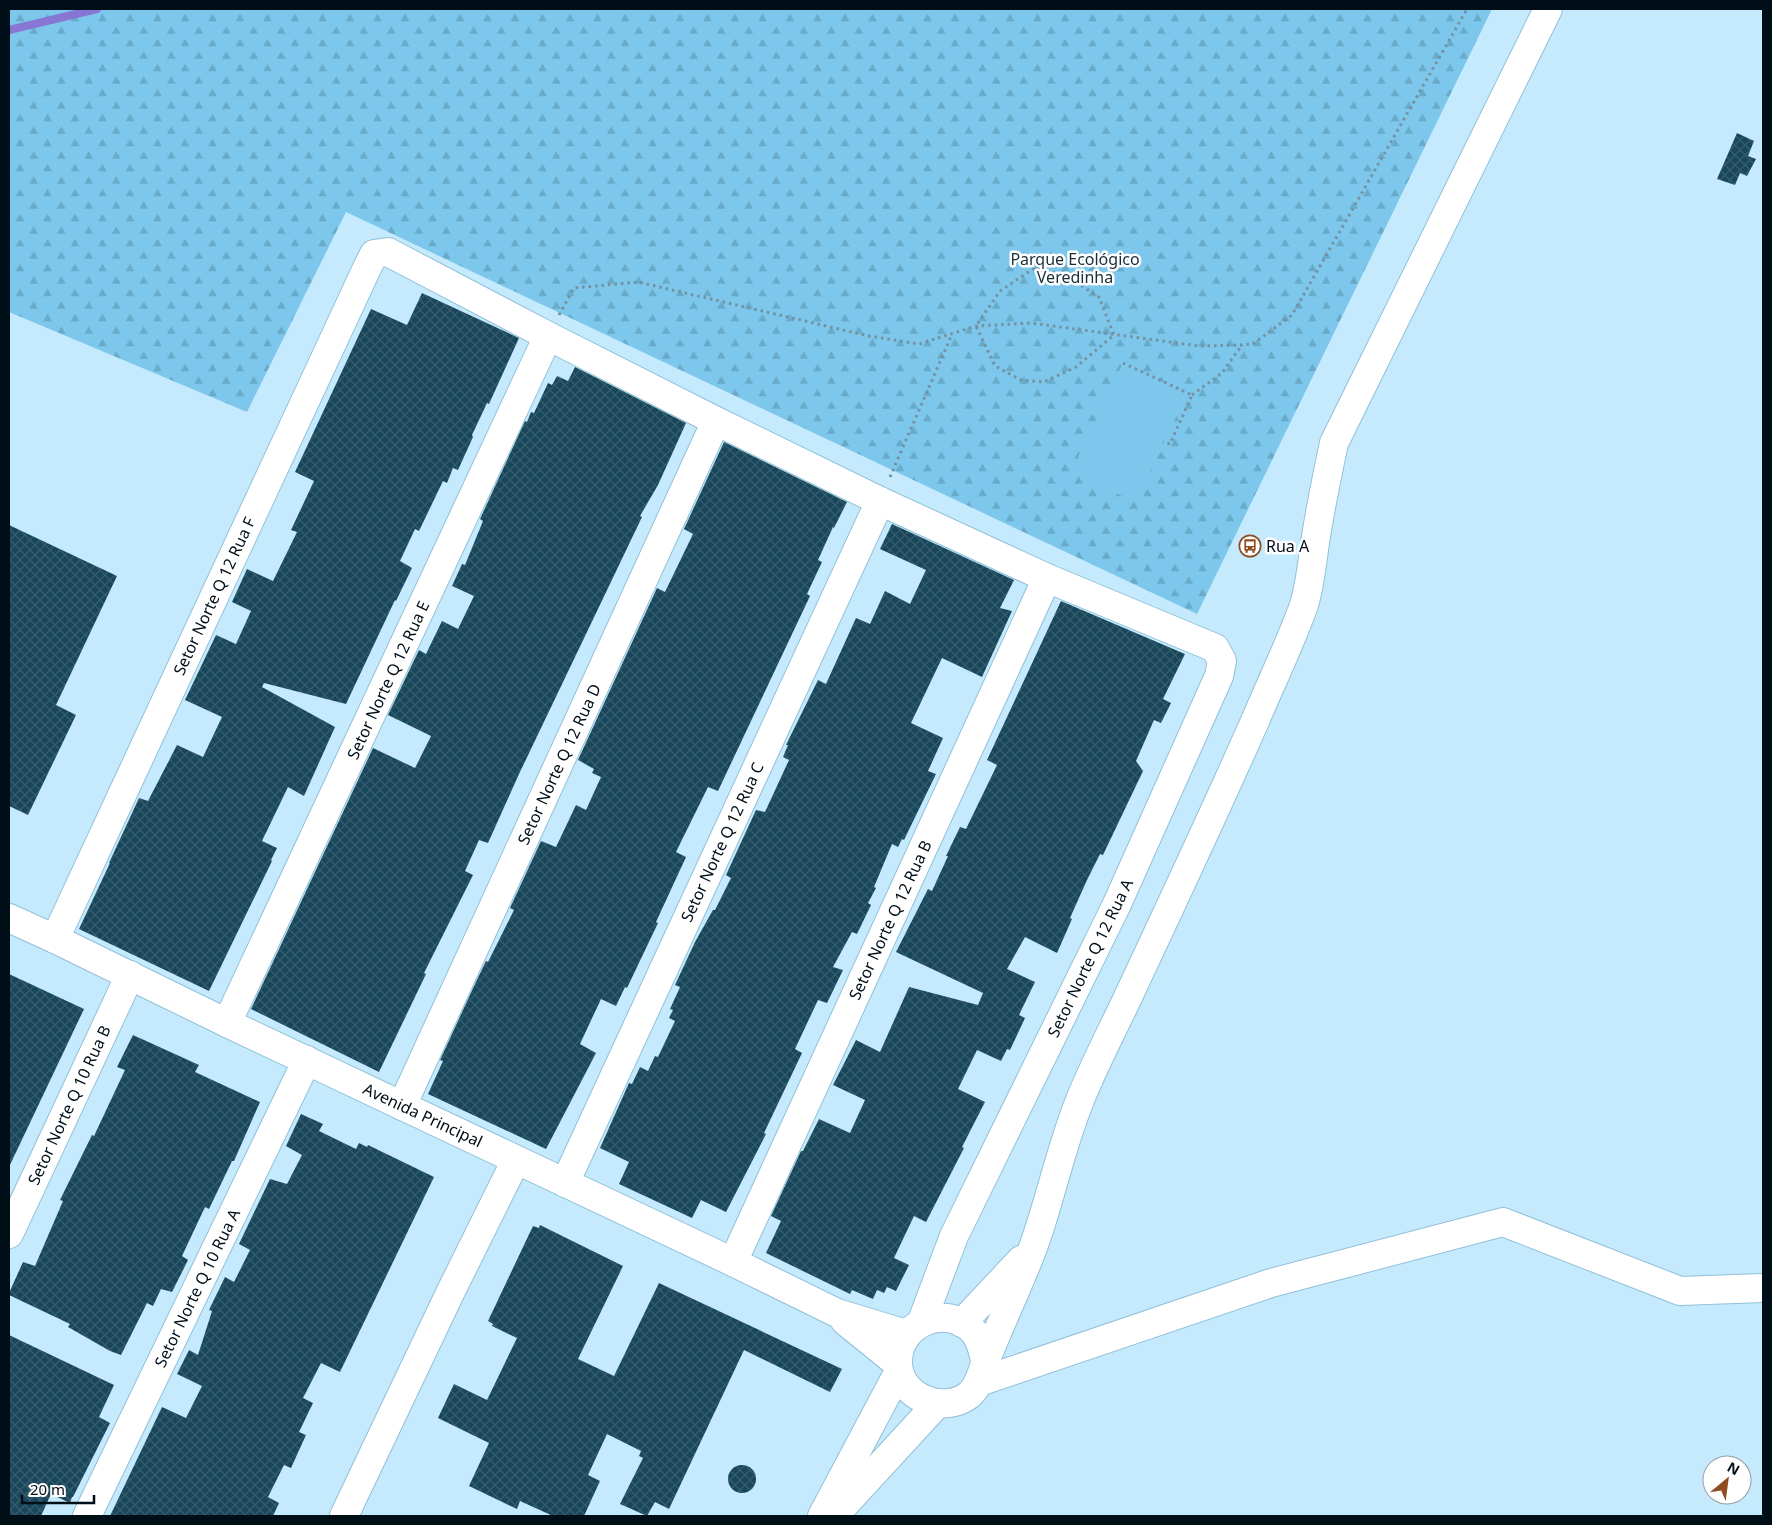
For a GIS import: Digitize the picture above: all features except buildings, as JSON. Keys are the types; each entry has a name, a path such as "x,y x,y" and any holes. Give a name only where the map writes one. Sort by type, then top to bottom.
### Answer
{"street":[{"path":"834,1516 936,1404 953,1402 968,1395 982,1371 1034,1246 1080,1100 1230,777 1305,601 1334,443 1548,9"},
{"name":"Setor Norte Q 12 Rua F","path":"55,939 374,254 388,252 548,336"},
{"path":"548,336 880,501 1047,578"},
{"name":"Setor Norte Q 12 Rua E","path":"228,1023 548,336"},
{"name":"Setor Norte Q 12 Rua D","path":"402,1106 716,421"},
{"name":"Setor Norte Q 12 Rua C","path":"564,1183 880,501"},
{"name":"Setor Norte Q 12 Rua A","path":"914,1328 954,1236 1117,904 1219,676 1222,661 1215,648 1047,578"},
{"name":"Setor Norte Q 12 Rua B","path":"733,1262 1047,578"},
{"name":"Avenida Principal","path":"9,918 733,1262 836,1313 898,1367 906,1387 920,1398 936,1404"},
{"name":"Setor Norte Q 10 Rua B","path":"9,1234 130,975"},
{"name":"Setor Norte Q 10 Rua A","path":"87,1516 307,1060"},
{"path":"344,1516 516,1160"},
{"path":"982,1371 1270,1283 1503,1222 1680,1291 1763,1288"},
{"path":"954,1236 956,1320"},
{"path":"956,1320 1034,1246"},
{"name":"Avenida Principal","path":"836,1313 914,1328 936,1317 956,1320"},
{"path":"956,1320 974,1332 982,1346 982,1371"},
{"path":"822,1516 898,1367 899,1348 914,1328"}],"path":[{"path":"548,336 574,288 638,282 877,337 919,344 976,326 1031,323 1199,346 1253,344 1292,315 1467,9"},
{"path":"976,326 1000,291 1033,269 1065,275 1099,297 1114,335"},
{"path":"976,326 995,366 1021,380 1044,382 1076,367 1114,335"},
{"path":"880,501 952,334"},
{"path":"1163,442 1170,444 1192,396 1222,373 1242,345"},
{"path":"1123,362 1192,396"}],"green space":[{"name":"Parque Ecológico Veredinha","path":"9,9 1492,9 1197,614 346,212 247,412 9,312"},
{"path":"1123,363 1187,394 1135,502 1071,472"}],"waterway":[{"path":"9,30 97,9"}],"place":[{"name":"Rua A","path":"1250,546"}]}
